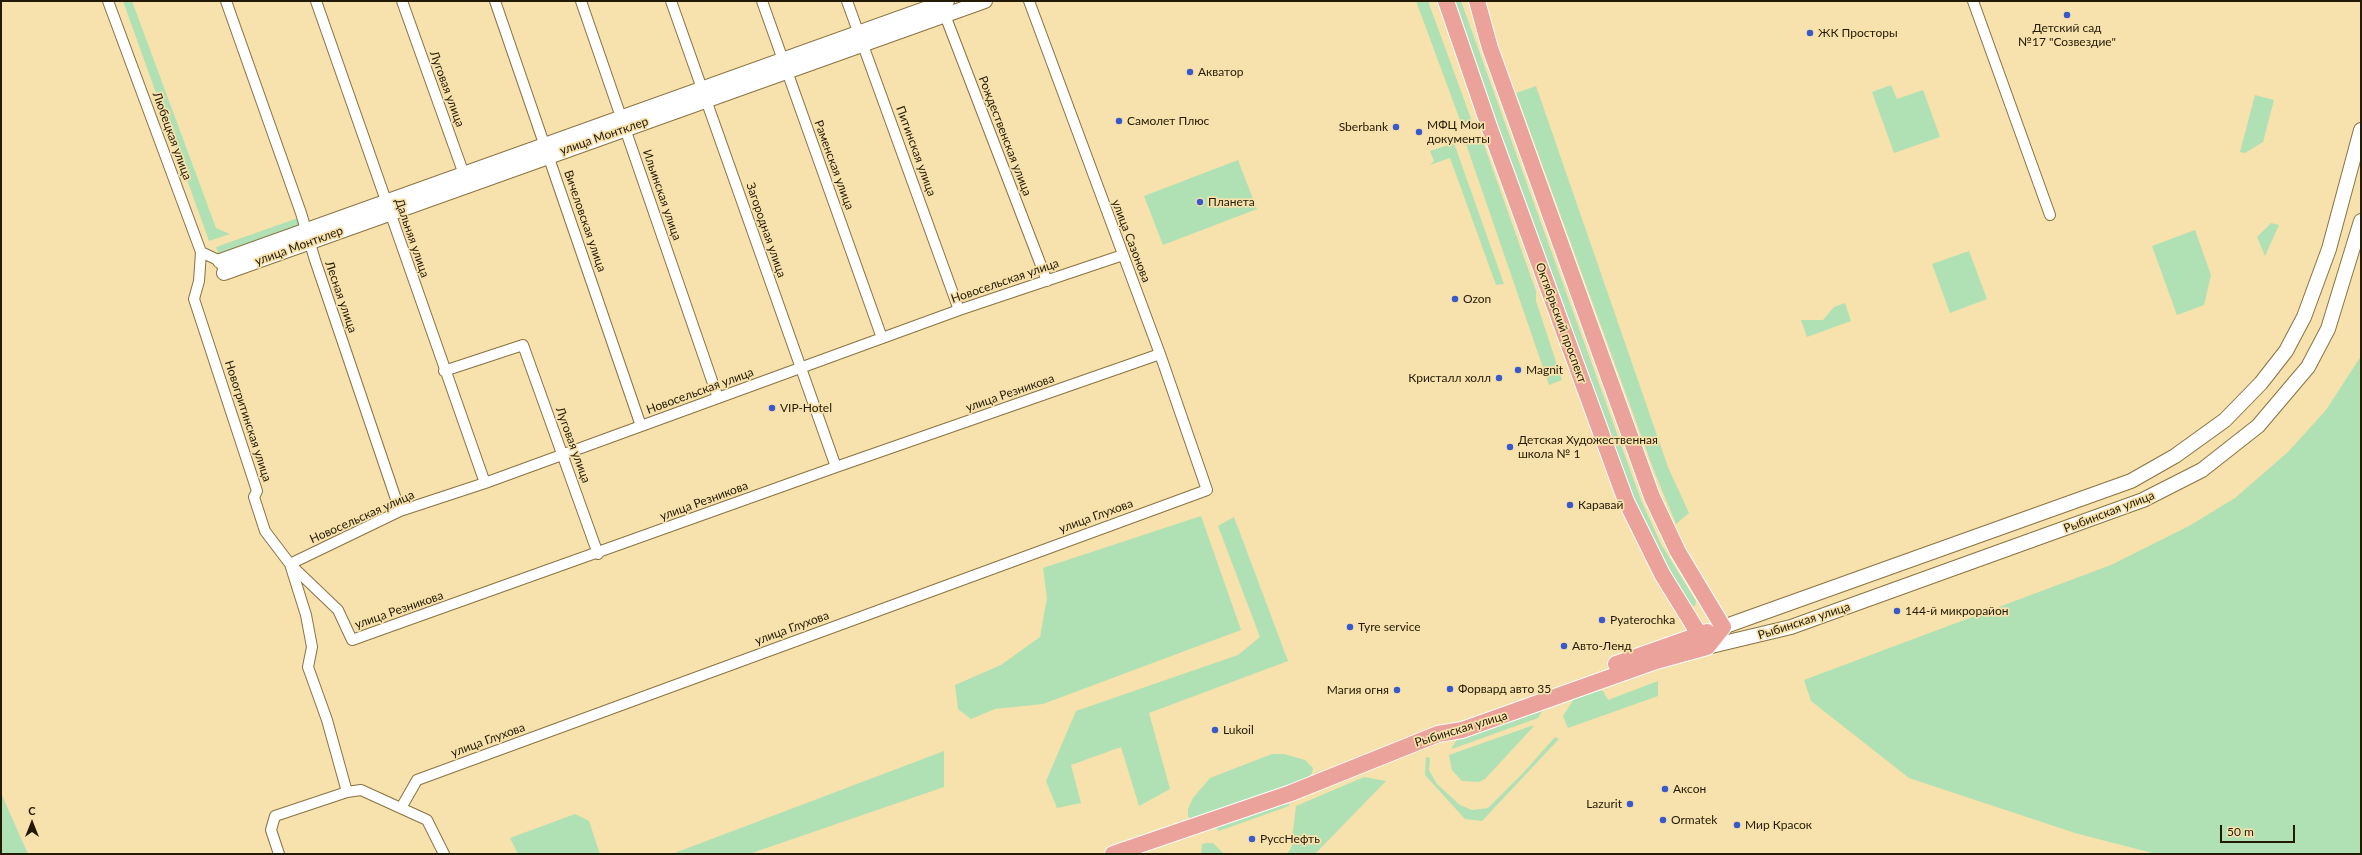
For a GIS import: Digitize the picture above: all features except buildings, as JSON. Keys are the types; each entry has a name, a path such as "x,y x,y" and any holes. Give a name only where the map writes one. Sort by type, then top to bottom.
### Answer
{"main road":[{"name":"улица Монтклер","path":"222,267 785,66 861,38 943,5 985,1"},
{"name":"Октябрьский проспект","path":"1446,1 1490,129 1626,501 1650,553 1703,641"},
{"path":"1478,1 1490,48 1652,497 1668,533 1723,627"},
{"path":"1703,641 1723,627 2131,481 2175,456 2225,420 2261,383 2286,351 2304,317 2329,249 2361,130"},
{"name":"Рыбинская улица","path":"1112,854 1291,793 1438,734 1462,730 1656,661 1703,641 1791,627 2143,500 2202,470 2258,426 2308,367 2328,328 2361,221"}],"street":[{"name":"Любецкая улица","path":"108,1 201,252 199,281"},
{"name":"Лесная улица","path":"226,1 308,236 400,511"},
{"name":"Дальняя улица","path":"316,1 444,371 485,483"},
{"name":"Луговая улица","path":"402,1 466,180"},
{"name":"Вичеловская улица","path":"496,1 641,426"},
{"name":"Ильинская улица","path":"582,1 718,398"},
{"name":"Загородная улица","path":"671,1 836,467"},
{"name":"Раменская улица","path":"762,1 882,338"},
{"name":"Питинская улица","path":"847,1 959,310"},
{"name":"улица Сазонова","path":"1029,1 1160,354 1206,490"},
{"path":"1973,1 2050,215"},
{"name":"Рождественская улица","path":"943,5 1047,280"},
{"path":"201,252 222,267"},
{"name":"Новосельская улица","path":"290,564 400,511 485,483 959,310 1123,255"},
{"name":"Новогритинская улица","path":"199,281 194,300 258,491 254,497 265,531 290,564 306,615 312,647 308,667 327,720 347,792"},
{"name":"Луговая улица","path":"444,371 523,345 598,554"},
{"name":"улица Резникова","path":"290,564 338,610 352,640 598,554 836,467 1160,354"},
{"name":"улица Глухова","path":"401,808 416,780 1206,490"},
{"path":"279,854 271,830 275,816 347,792 362,790 427,820 444,854"}],"green space":[{"path":"123,1 132,1 216,228 230,234 209,241"},
{"path":"1416,1 1428,1 1473,124 1463,128"},
{"path":"1452,1 1461,1 1641,500 1661,544 1696,601 1695,606 1689,606 1655,553 1631,501"},
{"path":"1891,85 1897,99 1923,90 1940,137 1894,153 1872,92"},
{"path":"1536,86 1668,467 1689,513 1676,524 1654,471 1516,93"},
{"path":"2255,95 2274,100 2263,142 2245,153 2240,152"},
{"path":"1481,136 1536,291 1536,301 1562,380 1549,385 1465,141"},
{"path":"1454,143 1504,284 1496,285 1450,158 1430,165 1434,161 1430,151"},
{"name":"Планета","path":"1238,160 1257,209 1163,245 1144,196"},
{"path":"298,218 298,228 219,256 216,247"},
{"path":"2271,223 2279,225 2265,256 2257,237"},
{"path":"2195,230 2211,275 2204,305 2177,315 2152,246"},
{"path":"1969,251 1987,299 1950,313 1932,264"},
{"path":"1845,303 1851,321 1807,337 1801,320 1823,320 1834,307"},
{"path":"2361,356 2361,854 2156,854 2075,833 1909,778 1811,701 1804,680 2111,565 2189,526 2235,498 2288,452 2326,410"},
{"path":"1201,516 1241,630 1043,704 995,709 971,719 958,709 955,685 1001,665 1040,637 1047,598 1043,568"},
{"path":"1234,517 1288,661 1149,713 1170,789 1139,806 1121,747 1071,765 1081,803 1057,808 1046,781 1076,711 1238,655 1260,637 1218,526"},
{"path":"1658,681 1658,696 1568,728 1563,716 1576,696 1592,690 1603,691 1608,700"},
{"path":"1544,708 1538,718 1452,749 1459,737"},
{"path":"1534,726 1485,779 1479,782 1462,781 1452,770 1449,755"},
{"path":"1555,737 1559,739 1482,821 1465,819 1425,775 1426,757 1430,758 1429,770 1437,784 1460,805 1472,810 1488,808 1523,773"},
{"path":"944,751 944,787 749,854 672,854"},
{"path":"1272,754 1284,754 1305,760 1313,768 1312,773 1307,779 1192,821 1188,816 1188,809 1193,798 1210,778"},
{"path":"1364,777 1386,781 1315,854 1287,854 1291,848 1296,806"},
{"path":"1,793 28,854 1,854"},
{"path":"1289,799 1289,806 1219,831 1213,825"},
{"path":"575,814 589,821 600,854 518,854 510,838"},
{"path":"1213,843 1224,854 1201,854 1202,844"}],"place":[{"name":"Детский сад №17 \"Созвездие\"","path":"2067,15"},
{"name":"ЖК Просторы","path":"1810,33"},
{"name":"Акватор","path":"1190,72"},
{"name":"Самолет Плюс","path":"1119,121"},
{"name":"Sberbank","path":"1396,127"},
{"name":"МФЦ Мои документы","path":"1419,132"},
{"name":"Планета","path":"1200,202"},
{"name":"Ozon","path":"1455,299"},
{"name":"Magnit","path":"1518,370"},
{"name":"Кристалл холл","path":"1499,378"},
{"name":"VIP-Hotel","path":"772,408"},
{"name":"Детская Художественная школа № 1","path":"1510,447"},
{"name":"Каравай","path":"1570,505"},
{"name":"144-й микрорайон","path":"1897,611"},
{"name":"Pyaterochka","path":"1602,620"},
{"name":"Tyre service","path":"1350,627"},
{"name":"Авто-Ленд","path":"1564,646"},
{"name":"Форвард авто 35","path":"1450,689"},
{"name":"Магия огня","path":"1397,690"},
{"name":"Lukoil","path":"1215,730"},
{"name":"Аксон","path":"1665,789"},
{"name":"Lazurit","path":"1630,804"},
{"name":"Ormatek","path":"1663,820"},
{"name":"Мир Красок","path":"1737,825"},
{"name":"РуссНефть","path":"1252,839"}]}
